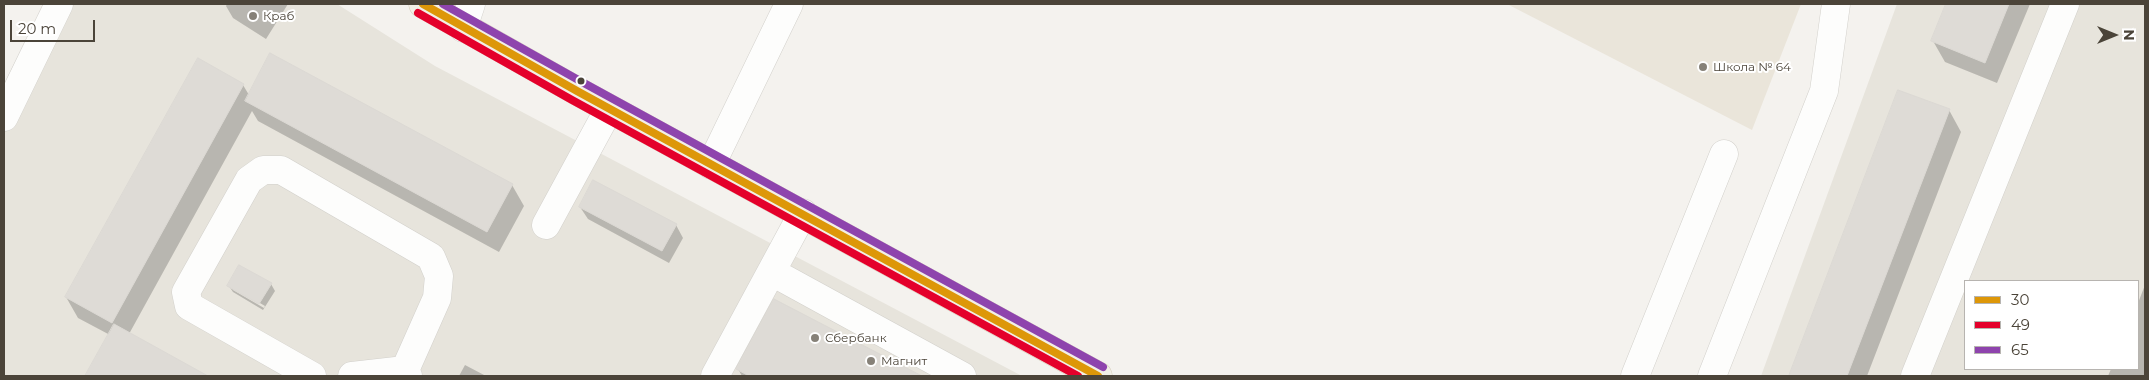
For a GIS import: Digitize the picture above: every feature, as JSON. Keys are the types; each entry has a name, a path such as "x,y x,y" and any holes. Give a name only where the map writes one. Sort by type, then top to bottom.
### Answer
{"main road":[{"path":"423,4 467,16 610,109 1098,376"}],"street":[{"path":"4,117 59,4"},
{"path":"711,165 788,4"},
{"path":"1712,376 1824,91 1836,4"},
{"path":"1915,376 2065,4"},
{"path":"546,225 610,109"},
{"path":"1634,376 1724,154"},
{"path":"312,376 189,306 186,292 249,180 263,170 281,170 431,257 439,276 436,298 407,373 352,376"},
{"path":"715,376 803,213"},
{"path":"772,272 962,376"}],"shaded area":[{"path":"73,4 337,4 435,66 1022,376 4,376 4,132"},
{"name":"Школа № 64","path":"1507,4 1801,4 1752,130"},
{"path":"1897,4 2145,4 2145,376 1761,376"}],"building":[{"path":"1946,4 2009,4 1985,63 1931,41"},
{"path":"270,53 513,184 487,232 245,101"},
{"path":"198,58 244,84 112,323 65,297"},
{"path":"1898,90 1950,109 1847,376 1789,376"},
{"path":"593,180 677,224 662,251 579,207"},
{"path":"239,265 272,283 259,304 227,286"},
{"path":"774,299 922,376 749,376 736,369"},
{"path":"114,324 208,376 85,376"}],"transit line":[{"name":"30","path":"423,4 577,91 1098,376"},
{"name":"65","path":"443,4 1103,367"},
{"name":"49","path":"418,13 572,100 1078,376"}],"place":[{"name":"Краб","path":"253,16"},
{"name":"Школа № 64","path":"1703,67"},
{"name":"Сбербанк","path":"815,338"},
{"name":"Магнит","path":"871,361"}]}
